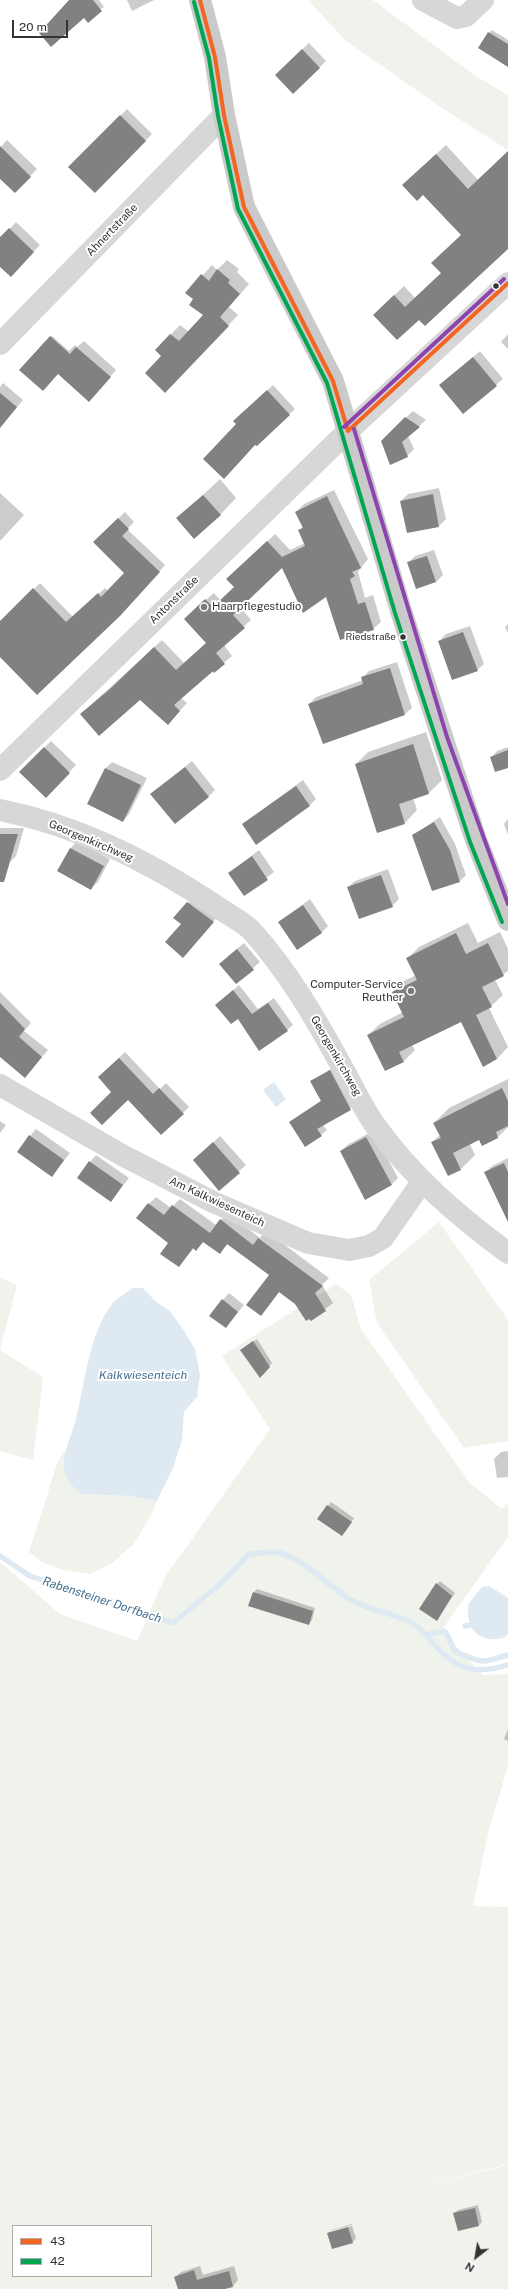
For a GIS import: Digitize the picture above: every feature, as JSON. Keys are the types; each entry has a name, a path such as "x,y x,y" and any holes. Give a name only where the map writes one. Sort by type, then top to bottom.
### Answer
{"main road":[{"path":"200,0 215,57 224,115 244,207 332,381 401,611 449,760 476,840 508,920"}],"street":[{"path":"423,0 457,18 466,16 483,0"},
{"name":"Ahnertstraße","path":"0,344 224,115"},
{"path":"348,431 508,284"},
{"name":"Antonstraße","path":"0,770 348,431"},
{"name":"Georgenkirchweg","path":"0,810 36,817 87,837 137,860 197,893 250,929 291,982 319,1025 375,1124 422,1182 467,1223 508,1253"},
{"name":"Am Kalkwiesenteich","path":"0,1085 150,1170 213,1202 308,1243 349,1250 369,1246 383,1238 422,1182"}],"shaded area":[{"path":"308,0 373,0 474,75 508,95 508,150 439,106 346,41"},
{"path":"439,1222 508,1320 508,1441 464,1448 377,1323 369,1280"},
{"path":"0,1278 17,1285 0,1350"},
{"path":"336,1284 351,1295 361,1329 469,1482 502,1509 508,1502 508,1537 441,1631 483,1675 508,1674 508,1766 489,1829 473,1906 508,1907 508,2164 398,2192 508,2165 508,2289 0,2289 0,1562 60,1614 137,1641 165,1577 270,1429 222,1356"},
{"path":"0,1350 43,1377 33,1460 0,1451"},
{"path":"66,1449 64,1467 81,1494 131,1496 157,1501 151,1515 134,1544 112,1563 91,1574 64,1570 43,1563 29,1552 58,1461"}],"water":[{"path":"274,1082 286,1099 276,1107 263,1090"},
{"name":"Kalkwiesenteich","path":"133,1288 143,1288 155,1301 170,1311 195,1349 200,1375 197,1397 184,1412 182,1440 173,1468 157,1501 131,1496 81,1494 70,1482 64,1467 66,1449 76,1419 89,1358 98,1328 113,1303"},
{"path":"489,1586 508,1598 508,1634 500,1639 481,1637 474,1631 469,1621 469,1603 482,1587"}],"building":[{"path":"69,0 93,0 102,11 88,23 84,18 51,47 39,33"},
{"path":"488,32 508,44 508,67 478,48"},
{"path":"302,49 320,68 293,94 275,75"},
{"path":"120,115 146,141 95,193 68,167"},
{"path":"0,146 31,177 15,193 0,179"},
{"path":"508,151 508,249 425,326 419,320 397,340 373,315 394,295 405,307 441,273 431,263 461,235 423,195 417,201 402,185 436,154 468,189"},
{"path":"9,228 34,252 11,277 0,267 0,237"},
{"path":"217,269 230,280 228,283 240,294 220,317 229,326 165,393 145,373 161,356 155,350 170,334 179,341 203,315 189,305 193,299 185,293 201,274 209,281"},
{"path":"50,336 70,354 76,347 111,377 89,402 58,374 43,391 19,370"},
{"path":"473,357 497,386 463,414 439,385"},
{"path":"267,390 290,415 257,446 255,445 224,479 203,459 236,424 233,421"},
{"path":"0,393 17,407 0,428"},
{"path":"405,417 420,427 402,442 408,457 390,465 381,441"},
{"path":"433,494 439,527 407,533 400,501"},
{"path":"203,495 221,515 194,539 176,518"},
{"path":"327,496 361,568 352,572 355,576 350,579 358,604 365,602 374,630 340,640 326,597 303,613 282,568 233,615 245,628 216,653 225,664 214,673 213,671 174,705 180,711 168,725 140,700 99,736 80,714 110,689 154,647 176,670 206,643 184,619 205,599 213,607 234,587 226,579 267,541 282,557 305,546 298,530 303,528 295,512"},
{"path":"118,518 129,529 122,536 160,572 120,616 37,695 0,657 0,621 33,588 66,622 98,593 101,597 124,573 93,542"},
{"path":"427,556 436,582 416,589 407,562"},
{"path":"463,632 478,671 452,680 438,641"},
{"path":"390,668 405,715 323,744 308,704 363,684 361,677"},
{"path":"413,744 429,794 399,804 405,824 377,833 355,764"},
{"path":"44,747 70,773 46,798 19,772"},
{"path":"508,750 508,768 495,772 490,757"},
{"path":"185,767 209,797 175,824 150,794"},
{"path":"105,768 141,785 123,822 87,804"},
{"path":"296,786 310,806 256,845 242,824"},
{"path":"434,822 450,850 460,882 432,891 412,835"},
{"path":"0,834 18,834 4,882 0,882"},
{"path":"70,848 104,866 91,890 57,871"},
{"path":"252,856 268,880 244,896 228,873"},
{"path":"381,875 393,907 359,919 347,887"},
{"path":"187,902 214,922 183,958 165,942 181,924 173,918"},
{"path":"303,905 322,933 297,950 278,922"},
{"path":"456,933 466,954 488,943 504,976 482,987 492,1007 476,1015 497,1059 483,1067 461,1022 399,1052 404,1062 385,1071 367,1035 404,1017 392,992 417,980 406,958"},
{"path":"237,949 254,970 236,984 219,964"},
{"path":"233,990 252,1014 268,1003 288,1031 259,1051 238,1019 231,1024 215,1005"},
{"path":"0,1003 25,1029 19,1037 42,1057 25,1078 0,1057"},
{"path":"119,1058 153,1094 159,1088 184,1114 161,1135 128,1100 102,1125 90,1113 111,1092 98,1077"},
{"path":"330,1070 351,1110 317,1129 322,1136 305,1147 289,1122 321,1101 310,1081"},
{"path":"502,1088 508,1101 508,1126 496,1132 498,1138 482,1146 479,1140 453,1153 461,1170 448,1176 431,1142 441,1138 433,1123"},
{"path":"29,1135 64,1160 52,1177 17,1152"},
{"path":"366,1137 392,1185 365,1200 340,1151"},
{"path":"213,1142 240,1173 219,1191 193,1160"},
{"path":"89,1161 123,1185 111,1202 77,1178"},
{"path":"504,1163 508,1172 508,1222 484,1172"},
{"path":"148,1203 164,1215 172,1205 210,1233 220,1219 253,1245 258,1238 323,1286 315,1293 326,1311 311,1321 309,1319 306,1321 295,1304 279,1292 261,1316 246,1305 269,1275 227,1244 220,1254 203,1242 196,1251 193,1248 179,1267 160,1254 168,1243 136,1218"},
{"path":"222,1299 238,1312 226,1328 209,1316"},
{"path":"253,1341 270,1367 260,1378 240,1350"},
{"path":"327,1505 352,1522 342,1536 317,1519"},
{"path":"436,1583 452,1596 437,1621 419,1609"},
{"path":"253,1592 313,1611 309,1625 248,1606"},
{"path":"475,2208 479,2226 458,2231 453,2213"},
{"path":"348,2227 353,2243 332,2249 327,2233"},
{"path":"194,2270 197,2280 229,2271 233,2287 225,2289 178,2289 174,2277"}],"waterway":[{"name":"Rabensteiner Dorfbach","path":"0,1556 30,1576 173,1623 219,1585 249,1554 274,1552 284,1554 304,1564 351,1600 411,1622 423,1631 441,1652 466,1668 485,1670 508,1665"},
{"path":"465,1626 471,1625"},
{"path":"426,1635 444,1631 453,1648 457,1652 479,1661 508,1655"}],"transit line":[{"name":"43","path":"200,0 215,57 224,115 244,207 333,381 348,431"},
{"name":"42","path":"194,2 209,58 218,116 238,209 327,383 395,613 470,842 502,922"},
{"path":"344,427 504,279"},
{"name":"43","path":"348,431 508,283"},
{"path":"354,429 447,737 508,904"}],"place":[{"name":"Haarpflegestudio","path":"204,607"},
{"name":"Riedstraße","path":"403,637"},
{"name":"Computer-Service Reuther","path":"411,991"}]}
